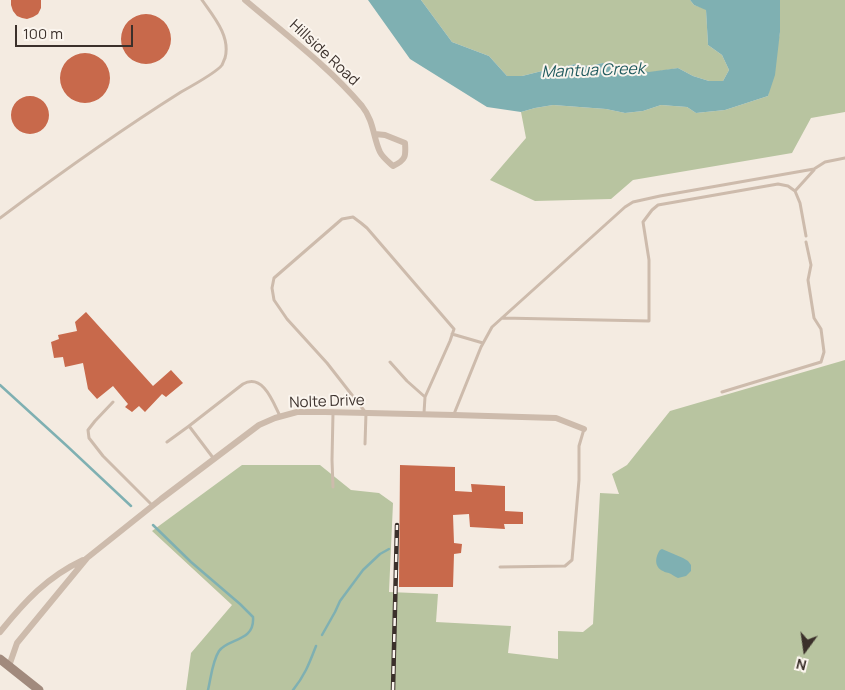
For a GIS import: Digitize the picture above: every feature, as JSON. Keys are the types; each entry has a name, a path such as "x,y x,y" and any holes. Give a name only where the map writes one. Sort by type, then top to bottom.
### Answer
{"main road":[{"path":"0,658 39,690"}],"street":[{"name":"Hillside Road","path":"245,0 329,71 363,107 372,124 380,153 393,166 401,163 406,155 405,143 385,135 375,134"},
{"name":"Nolte Drive","path":"9,666 16,643 87,558 259,425 280,416 296,412 366,412 556,418 584,429"},
{"name":"Nolte Drive","path":"0,632 34,593 66,568 87,558"}],"lane":[{"path":"0,218 49,181 154,109 222,66 226,56 226,43 220,26 202,0"},
{"path":"454,414 483,343 492,327 633,202 781,176 814,169 825,162 845,158"},
{"path":"795,191 814,169"},
{"path":"502,318 649,321 649,260 643,222 652,210 658,206 778,184 788,186 795,191 800,203 806,236"},
{"path":"365,444 366,412 327,363 287,319 274,300 272,288 274,278 342,220 353,218 367,228 454,329 425,397 424,414"},
{"path":"722,392 821,362 824,352 821,329 814,318 808,280 811,265 806,242"},
{"path":"452,334 483,343"},
{"path":"390,362 425,397"},
{"path":"167,442 248,382 259,383 267,392 280,416"},
{"path":"113,402 88,430 89,438 103,456 152,506"},
{"path":"333,412 333,487"},
{"path":"189,426 214,459"},
{"path":"500,567 565,566 572,560 579,480 579,446 584,429"}],"green space":[{"path":"421,0 690,0 694,5 706,9 708,45 722,55 729,70 723,81 709,81 693,76 678,68 649,73 603,63 588,66 576,64 522,76 507,76 489,56 452,42"},
{"path":"780,0 845,0 845,112 811,118 792,153 633,180 611,199 535,201 490,180 526,138 521,112 553,105 606,109 625,113 643,111 661,105 687,107 696,113 725,110 768,96 780,32"},
{"path":"845,360 845,690 186,690 191,653 232,605 152,531 242,465 320,465 351,490 379,493 393,503 389,592 438,594 436,622 511,626 508,653 558,659 558,631 583,632 593,624 600,493 619,494 612,474 627,465 670,411"}],"water":[{"name":"Mantua Creek","path":"368,0 421,0 452,42 489,56 507,76 522,76 576,64 588,66 603,63 649,72 678,68 693,76 709,81 723,81 729,70 722,55 708,45 706,10 694,5 690,0 780,0 780,32 775,75 768,96 725,110 696,113 687,107 661,105 643,111 625,113 606,109 553,105 521,112 487,107 410,59"},
{"path":"662,549 688,561 691,565 691,571 686,576 678,578 660,569 656,559"}],"building":[{"path":"11,0 41,0 41,8 38,14 33,17 22,18 13,11"},
{"path":"146,14 160,18 167,25 171,39 167,53 160,60 146,64 132,60 125,53 121,39 125,25 132,18"},
{"path":"85,53 99,57 106,64 110,78 106,92 99,99 85,103 71,99 64,92 60,78 64,64 71,57"},
{"path":"30,96 44,101 49,115 44,129 30,134 16,129 11,115 16,101"},
{"path":"86,312 153,386 171,370 183,383 166,397 162,394 145,412 139,406 132,412 125,407 128,404 113,386 97,399 88,389 83,363 65,367 63,357 54,358 51,342 59,339 58,335 77,331 75,322"},
{"path":"400,465 455,467 455,491 472,492 471,484 505,486 505,511 523,512 523,524 504,524 505,529 470,527 469,514 453,515 454,543 462,544 461,553 454,554 453,587 399,587"}],"waterway":[{"path":"0,385 131,506"},
{"path":"153,525 191,562 253,617 250,631 219,651 213,665 208,690"},
{"path":"322,635 340,601 363,570 380,554 389,549"},
{"path":"293,690 301,679 316,646"}],"railway":[{"path":"393,690 397,525"}]}
